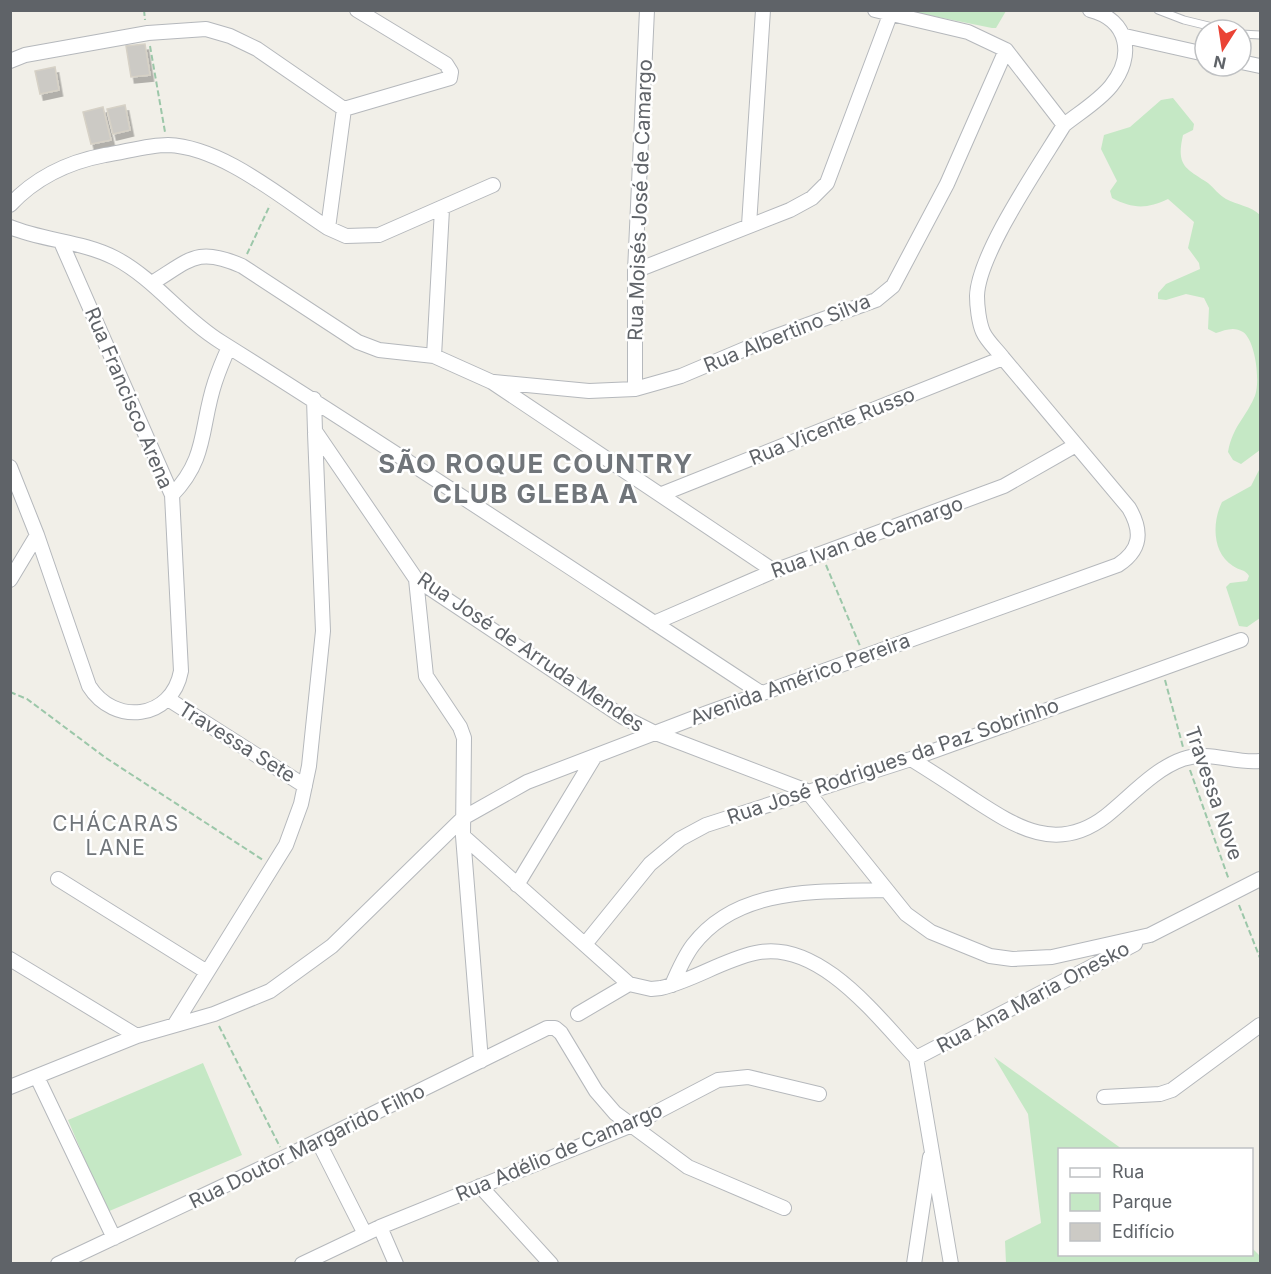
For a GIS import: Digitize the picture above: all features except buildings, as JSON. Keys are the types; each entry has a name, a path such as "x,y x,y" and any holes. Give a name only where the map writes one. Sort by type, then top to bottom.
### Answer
{"street":[{"path":"344,110 442,82 451,75 446,64 357,10"},
{"name":"Rua Moisés José de Camargo","path":"634,388 635,271 646,10"},
{"path":"749,225 763,10"},
{"path":"875,10 968,32 1006,50 1064,125"},
{"path":"1076,445 983,333 977,295 984,267 994,244 1064,125 1110,88 1121,71 1125,36 1116,23 1101,13 1090,10"},
{"path":"635,271 790,210 812,198 827,183 890,15"},
{"path":"10,61 25,55 148,33 206,30 230,36 284,66 344,110"},
{"path":"1125,36 1193,51"},
{"name":"Rua Albertino Silva","path":"492,382 589,391 634,388 681,376 771,338 876,300 893,285 947,184 1006,50"},
{"path":"328,228 344,110"},
{"path":"10,205 42,177 67,165 93,158 168,145 211,155 328,228 346,236 379,235 494,185"},
{"path":"434,356 442,209"},
{"path":"10,227 97,250 116,258 152,283 204,331 314,399 761,693"},
{"name":"Rua Francisco Arena","path":"61,242 172,495 182,671 179,684 168,699"},
{"path":"152,283 196,256 221,256 242,266 363,344 379,350 434,356 492,382 774,571"},
{"path":"172,495 189,476 199,456 214,382 229,347"},
{"name":"Rua Vicente Russo","path":"662,494 1003,358"},
{"path":"175,1024 273,866 295,824 305,786 323,631 314,399"},
{"name":"Rua José de Arruda Mendes","path":"315,431 416,579 623,717 653,732 807,791"},
{"name":"Avenida Américo Pereira","path":"10,1087 137,1036 214,1014 270,991 332,946 463,818 527,782 653,732 1118,565 1130,558 1137,546 1138,531 1129,508 1076,445"},
{"name":"Rua Ivan de Camargo","path":"654,623 774,571 1004,486 1076,445"},
{"path":"10,467 37,535 89,686 98,700 111,708 135,713 151,709 168,699"},
{"path":"10,580 37,535"},
{"path":"416,579 426,676 460,727 464,738 463,836 481,1061"},
{"name":"Rua José Rodrigues da Paz Sobrinho","path":"586,943 650,864 680,839 734,814 911,759 1241,640"},
{"name":"Travessa Sete","path":"168,699 305,786"},
{"path":"518,885 595,756"},
{"path":"911,759 1008,822 1026,831 1043,835 1065,834 1086,828 1103,818 1171,764 1186,758 1206,756 1244,763 1260,762"},
{"path":"807,791 906,914 932,932 963,947 994,956 1012,959 1052,957 1150,935 1260,879"},
{"path":"463,836 586,943 629,984 651,989 672,985 756,952 793,955 813,962 851,990 916,1058 932,1140 951,1263"},
{"path":"58,879 207,972"},
{"path":"672,985 688,952 701,935 728,916 749,905 780,895 885,890"},
{"name":"Rua Ana Maria Onesko","path":"916,1058 1150,935"},
{"path":"10,959 137,1036"},
{"path":"578,1014 629,984"},
{"path":"1104,1097 1160,1094 1172,1090 1260,1025"},
{"name":"Rua Doutor Margarido Filho","path":"58,1263 285,1157 547,1028 555,1028 561,1033 604,1103 632,1125"},
{"path":"37,1077 114,1238"},
{"name":"Rua Adélio de Camargo","path":"304,1263 380,1227 632,1125 700,1088 734,1077 762,1079 819,1094"},
{"path":"632,1125 688,1167 783,1208"},
{"path":"914,1263 932,1140"},
{"path":"318,1141 365,1234"},
{"path":"480,1186 551,1263"},
{"path":"380,1227 396,1263"}],"lane":[{"path":"1158,10 1193,22"}],"path":[{"path":"144,10 168,145"},
{"path":"242,266 275,194"},
{"path":"821,554 864,656"},
{"name":"Travessa Nove","path":"1162,669 1186,758 1260,958"},
{"path":"10,692 27,699 106,758 273,866"},
{"path":"214,1014 285,1157"}],"green space":[{"path":"908,11 1006,11 996,28 992,28"},
{"path":"1173,98 1194,124 1193,130 1183,135 1181,153 1184,165 1223,197 1260,215 1260,450 1241,464 1233,460 1228,452 1233,436 1256,392 1256,364 1251,344 1240,330 1230,329 1216,333 1208,329 1209,308 1204,298 1186,294 1166,300 1158,299 1158,293 1166,284 1200,269 1199,263 1188,248 1194,222 1168,199 1153,205 1133,206 1112,198 1110,191 1117,181 1101,149 1104,135 1130,127 1161,100"},
{"path":"1260,468 1260,618 1247,627 1239,626 1226,587 1230,583 1247,581 1249,576 1233,566 1221,553 1216,528 1222,502 1251,486"},
{"path":"994,1057 1121,1148 1058,1148 1058,1256 1253,1256 1253,1249 1260,1256 1260,1263 1006,1263 1005,1241 1041,1223 1028,1114"},
{"path":"203,1063 242,1155 107,1212 68,1120"}],"district":[{"name":"SÃO ROQUE COUNTRY CLUB GLEBA A","path":"536,478"},
{"name":"CHÁCARAS LANE","path":"116,835"}]}
